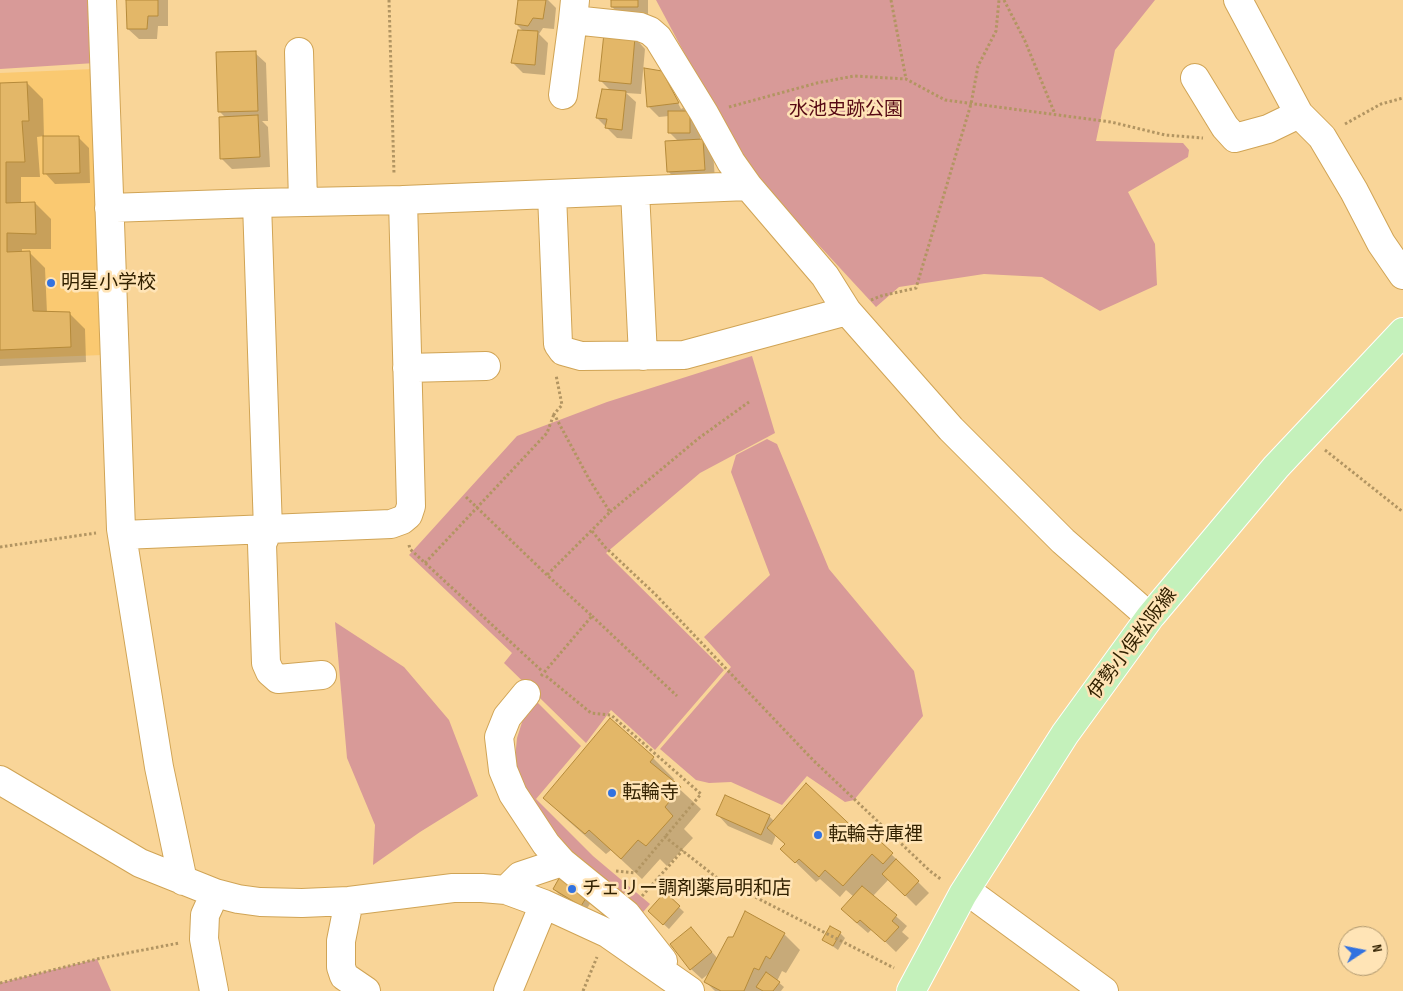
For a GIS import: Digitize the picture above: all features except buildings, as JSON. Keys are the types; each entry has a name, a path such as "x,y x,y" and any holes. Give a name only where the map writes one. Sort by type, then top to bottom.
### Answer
{"main road":[{"name":"伊勢小俣松阪線","path":"914,986 964,892 1065,734 1150,616 1276,467 1403,332"}],"street":[{"path":"102,0 122,532 159,767 183,882"},
{"path":"1238,0 1299,114 1322,137 1354,191 1381,243 1403,274"},
{"path":"563,95 574,10 650,30 658,38 704,113 731,162 748,186 825,276 847,310 951,429 1063,541 1150,616"},
{"path":"299,52 303,202"},
{"path":"1195,78 1225,127 1234,138 1268,129 1299,114"},
{"path":"109,208 257,202 399,200 748,186"},
{"path":"635,190 643,356"},
{"path":"552,194 558,344 563,351 581,356 684,355 847,310"},
{"path":"122,532 268,530 391,524 402,520 408,515 411,506 399,200"},
{"path":"257,202 268,530 262,544 266,663 270,672 278,679 322,675"},
{"path":"407,368 486,366"},
{"path":"526,694 507,717 499,737 503,770 513,794 530,822 562,862 626,914 663,962 665,972"},
{"path":"0,780 140,863 183,882 215,893 260,902 302,903 349,901 452,888 506,890 544,904 607,933 690,991"},
{"path":"506,890 520,876 562,862"},
{"path":"964,892 1104,991"},
{"path":"214,991 204,939 205,916 215,893"},
{"path":"349,901 341,940 341,967 344,976 366,991"},
{"path":"508,991 544,904"}],"path":[{"path":"389,0 399,200"},
{"path":"891,0 906,79"},
{"path":"847,310 881,296 916,288 971,104 978,66 996,31 1000,0"},
{"path":"1004,0 1025,41 1055,115"},
{"path":"704,113 817,83 854,76 906,79 945,100 1111,122 1165,135 1234,138"},
{"path":"1322,137 1381,104 1403,98"},
{"path":"425,563 547,433 554,414 562,405 556,374 563,351"},
{"path":"547,575 610,512 699,438 749,402"},
{"path":"554,414 589,479 610,512"},
{"path":"1306,434 1403,512"},
{"path":"466,497 677,696"},
{"path":"402,520 410,549 544,674 591,714 611,715 701,794 635,873"},
{"path":"592,531 655,594 813,760 930,872 964,892"},
{"path":"0,546 122,532"},
{"path":"526,694 592,616"},
{"path":"665,837 716,877 914,986"},
{"path":"626,914 683,850"},
{"path":"583,991 607,933"},
{"path":"0,983 97,959 204,939"}],"shaded area":[{"name":"明星小学校","path":"94,69 103,355 0,359 0,73"}],"green space":[{"path":"0,0 94,0 95,63 0,69"},
{"name":"水池史跡公園","path":"656,0 1155,0 1115,50 1096,141 1183,143 1189,150 1188,157 1128,192 1155,244 1157,285 1100,311 1042,277 984,274 899,287 876,307 767,189 720,120"},
{"path":"752,356 775,433 700,473 606,553 724,670 655,750 611,710 586,743 504,663 512,653 409,555 517,436 607,402"},
{"path":"767,439 777,444 829,569 914,671 923,716 854,800 845,802 807,776 782,805 731,782 709,783 696,780 660,749 731,667 704,637 770,575 731,472 736,455"},
{"path":"335,622 404,667 449,720 478,796 420,832 373,865 375,825 347,758"},
{"path":"533,698 581,746 536,799 593,856 650,904 638,918 549,841 514,769 517,738 524,716"},
{"path":"97,959 111,991 0,991 0,983"}],"place":[{"name":"明星小学校","path":"51,283"},
{"name":"転輪寺","path":"612,793"},
{"name":"転輪寺庫裡","path":"818,835"},
{"name":"チェリー調剤薬局明和店","path":"572,889"}]}
